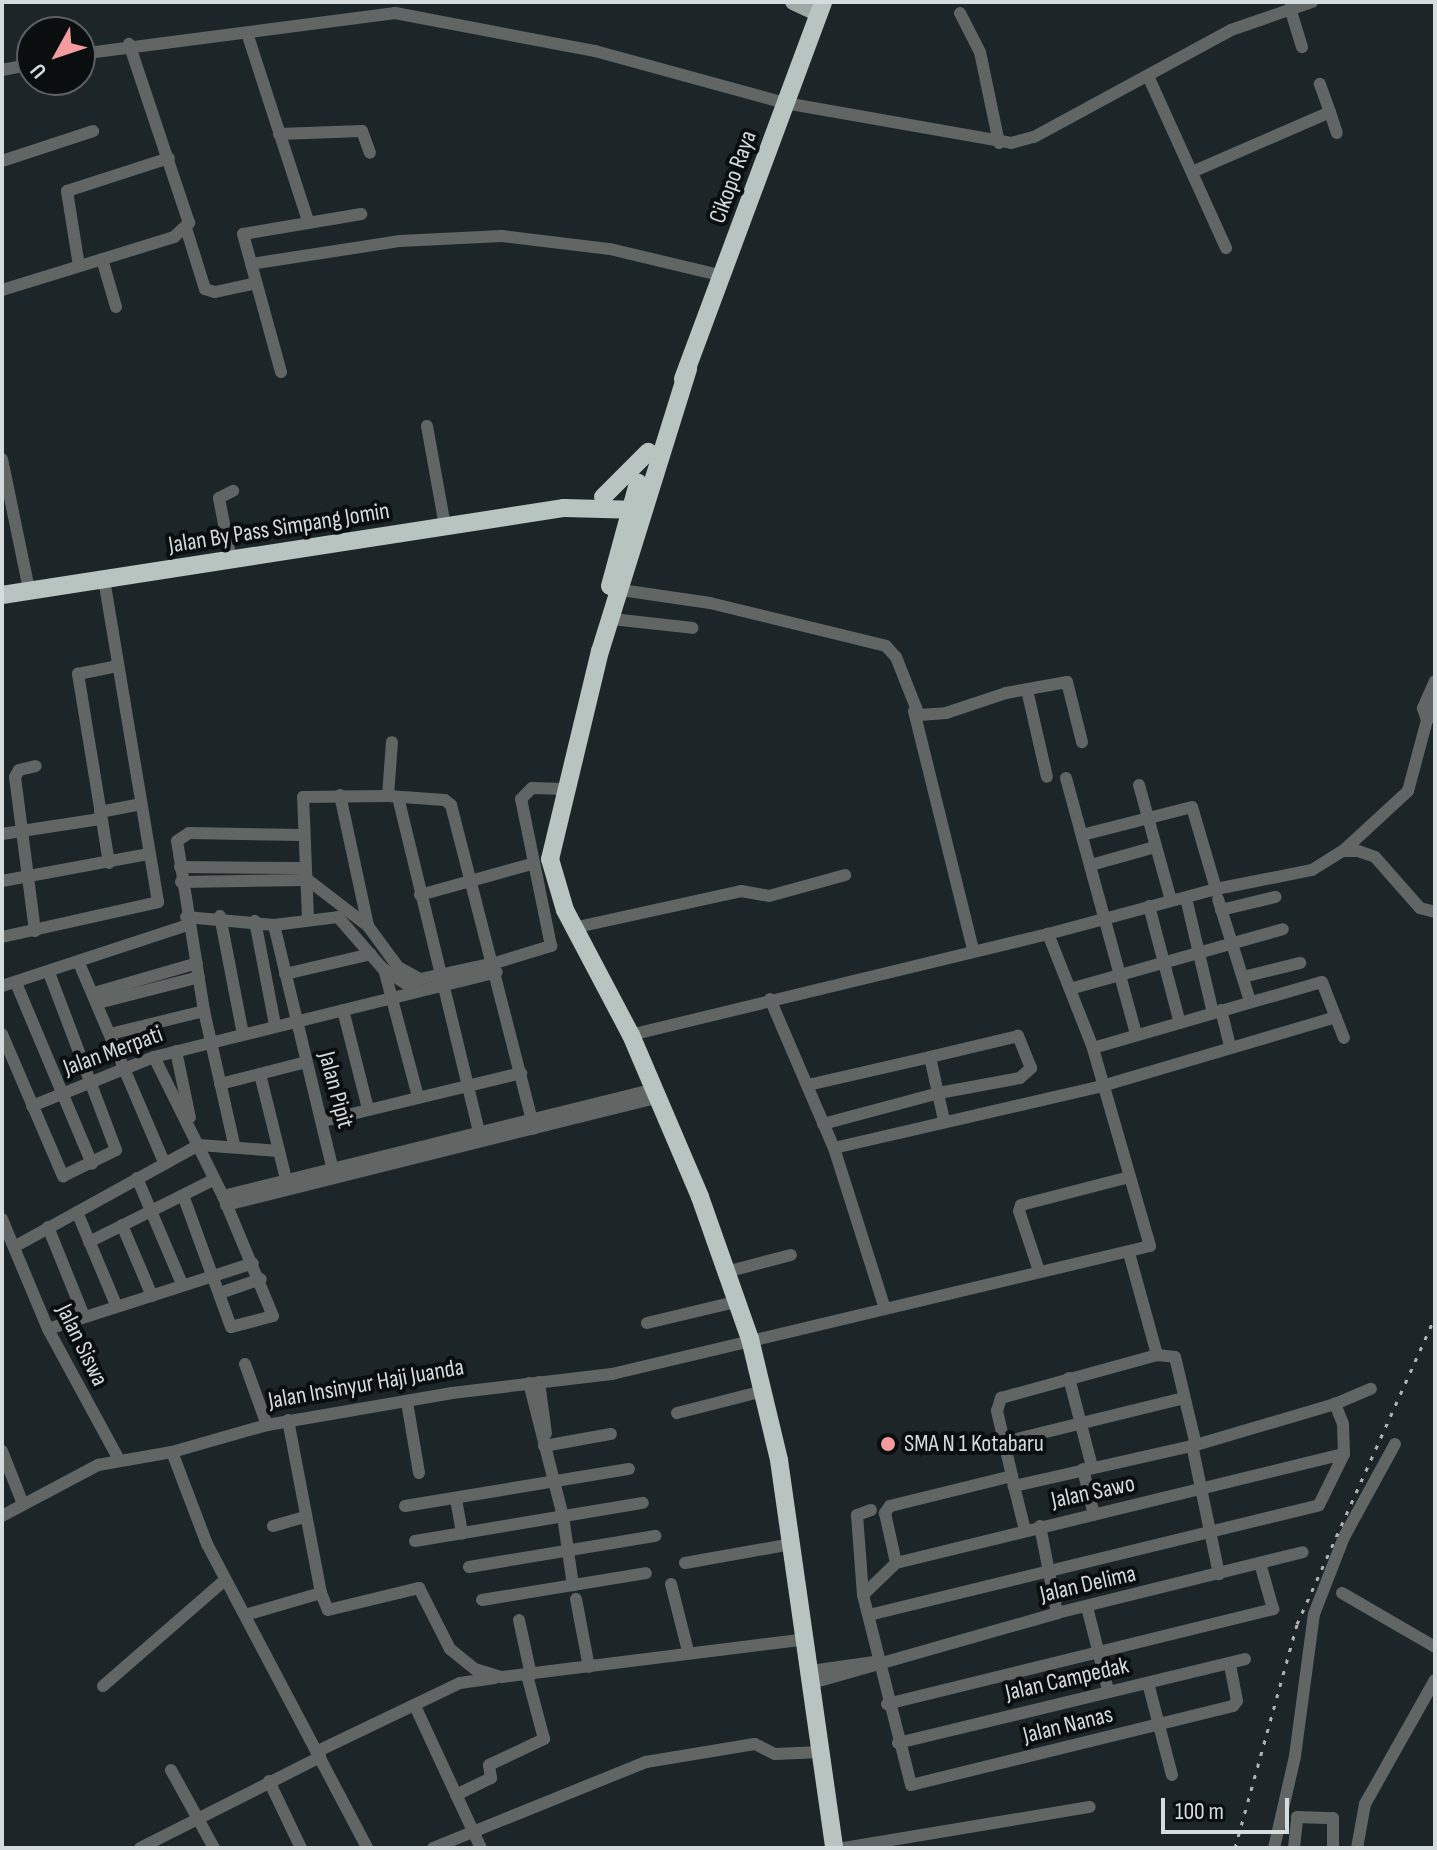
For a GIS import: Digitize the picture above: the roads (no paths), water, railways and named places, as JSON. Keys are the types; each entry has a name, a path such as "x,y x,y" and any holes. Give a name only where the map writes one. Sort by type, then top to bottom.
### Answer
{"highway":[{"name":"Cikopo Raya","path":"638,501 821,8"},
{"name":"Cikopo Raya","path":"638,501 648,452 688,369"},
{"path":"624,529 617,515 601,502 648,452"},
{"path":"638,501 624,529 600,651 564,789 550,859 573,928 631,1035 657,1093 750,1339 792,1544 834,1848"},
{"path":"600,651 621,590 638,501"},
{"name":"Jalan By Pass Simpang Jomin","path":"2,595 601,502 638,501"}],"main road":[{"path":"793,2 821,8"}],"street":[{"path":"96,51 129,44 247,33 398,7 595,51 785,103 999,143 1034,137 1231,30 1312,2"},
{"path":"1294,6 1302,47"},
{"path":"960,13 980,52 999,143"},
{"path":"247,33 308,221"},
{"path":"129,44 189,218 186,228 205,289 215,292 254,284"},
{"path":"1148,76 1226,248"},
{"path":"1320,84 1337,133"},
{"path":"1192,172 1330,112"},
{"path":"2,161 93,131"},
{"path":"279,134 362,131 370,153"},
{"path":"79,266 67,191 169,158"},
{"path":"281,372 254,284 245,233 361,214"},
{"path":"2,290 174,237 186,228"},
{"path":"251,264 400,241 502,236 610,249 723,276"},
{"path":"102,259 116,307"},
{"path":"427,426 445,526"},
{"path":"2,459 29,589"},
{"path":"231,560 219,498 233,491"},
{"path":"2,937 158,902 104,581"},
{"path":"621,590 710,603 886,646 896,657 914,711 973,949"},
{"path":"612,619 693,628"},
{"path":"109,863 78,674 118,666"},
{"path":"1427,720 1423,708 1435,681"},
{"path":"914,711 939,714 1067,682 1082,742"},
{"path":"1027,690 1047,777"},
{"path":"1218,899 1312,870 1343,851 1408,791 1427,720 1435,705"},
{"path":"392,742 393,797 480,1137"},
{"path":"35,931 16,772 36,766"},
{"path":"1066,778 1136,1034"},
{"path":"1139,785 1171,900"},
{"path":"420,895 532,864 522,795 532,788 564,789"},
{"path":"2,793 16,790"},
{"path":"340,795 368,926"},
{"path":"308,919 302,835 303,797 393,797 445,800 451,805 496,968 533,1124"},
{"path":"2,834 141,804"},
{"path":"1082,835 1147,817 1195,809 1218,899 1250,1001"},
{"path":"234,1144 187,921 177,841 189,833 302,835"},
{"path":"1091,865 1155,847"},
{"path":"1343,851 1375,857 1420,908 1435,912"},
{"path":"2,881 148,854"},
{"name":"Jalan Merpati","path":"32,1106 154,1057 417,991 441,980 496,968 551,946 532,864"},
{"path":"180,867 306,874 368,926 405,973 420,979 441,980"},
{"path":"181,882 306,874"},
{"path":"573,928 741,891 769,896 845,875"},
{"path":"631,1035 973,949 1048,934 1171,900 1275,897"},
{"path":"1186,898 1198,953 1230,1046"},
{"path":"1149,906 1180,1023"},
{"path":"220,916 243,1034"},
{"path":"2,986 79,963 187,921 220,916 274,925 338,917 383,969 417,991"},
{"path":"255,921 275,1025"},
{"name":"Jalan Pipit","path":"274,925 334,1173"},
{"path":"1070,989 1283,929"},
{"path":"1048,934 1093,1048 1150,1246 1129,1253 1157,1355"},
{"path":"285,974 371,954"},
{"path":"79,963 164,1162"},
{"path":"96,998 197,963"},
{"path":"1243,977 1300,963"},
{"path":"383,969 418,1097"},
{"path":"2,1034 63,1176 92,1164 117,1146 49,973"},
{"path":"96,998 199,977"},
{"path":"1093,1048 1322,982 1344,1038"},
{"path":"16,983 92,1164"},
{"path":"770,999 834,1148 884,1306"},
{"path":"343,1010 368,1109"},
{"path":"110,1034 204,1011"},
{"path":"834,1148 944,1120 1102,1086 1336,1017"},
{"path":"808,1085 1018,1036 1029,1058 1029,1073 1020,1078 939,1093 823,1124"},
{"path":"176,1051 196,1139"},
{"path":"154,1057 261,1279 275,1312 270,1317 232,1328 216,1275 183,1195"},
{"path":"930,1057 944,1120"},
{"path":"220,1084 306,1062"},
{"path":"323,1121 521,1073"},
{"path":"260,1074 287,1184"},
{"path":"224,1200 657,1093"},
{"path":"14,1247 164,1162 196,1139 279,1151"},
{"path":"1039,1271 1019,1211 1021,1205 1129,1177"},
{"path":"137,1178 182,1284"},
{"path":"89,1242 151,1208 213,1180"},
{"path":"77,1212 116,1305"},
{"name":"Jalan Siswa","path":"2,1219 48,1329 119,1460"},
{"path":"122,1225 152,1296"},
{"path":"48,1227 84,1316"},
{"name":"Jalan Insinyur Haji Juanda","path":"2,1516 86,1470 119,1460 172,1452 288,1420 534,1382 612,1374 884,1306 1129,1253"},
{"path":"726,1272 791,1255"},
{"path":"48,1329 253,1263"},
{"path":"220,1293 261,1279"},
{"path":"647,1323 735,1302"},
{"path":"1025,1530 997,1411 1001,1398 1157,1355 1175,1357 1219,1574"},
{"path":"245,1364 267,1425"},
{"path":"1069,1378 1081,1422 1094,1515"},
{"path":"534,1382 546,1428 544,1444 563,1516 573,1585"},
{"path":"896,1563 885,1513 890,1506 1194,1445 1335,1404 1371,1389"},
{"path":"677,1413 763,1391"},
{"path":"1005,1442 1184,1398"},
{"path":"407,1402 419,1473"},
{"path":"869,1615 1319,1505 1344,1454 1335,1404"},
{"path":"288,1420 305,1517 321,1593 328,1610 419,1588 450,1649 475,1669 502,1677"},
{"path":"544,1444 611,1434"},
{"path":"1274,1848 1295,1756 1314,1614 1344,1537 1395,1444"},
{"path":"2,1451 23,1504"},
{"path":"172,1452 225,1580 367,1848"},
{"name":"Jalan Sawo","path":"863,1595 896,1563 1344,1454"},
{"path":"405,1506 629,1469"},
{"path":"456,1499 462,1533"},
{"path":"415,1541 643,1503"},
{"path":"871,1510 857,1515 863,1595 898,1743"},
{"path":"273,1526 305,1517"},
{"path":"1040,1526 1057,1613"},
{"path":"469,1567 655,1536"},
{"path":"685,1563 792,1544"},
{"name":"Jalan Delima","path":"811,1677 880,1662 1057,1613 1303,1552"},
{"path":"887,1704 1273,1609 1260,1563"},
{"path":"482,1600 646,1573"},
{"path":"103,1686 225,1580"},
{"path":"671,1584 688,1651"},
{"path":"245,1615 321,1593"},
{"path":"1342,1593 1435,1647"},
{"path":"576,1599 589,1667"},
{"path":"1087,1607 1108,1690"},
{"path":"456,1795 490,1779 488,1765 543,1742 519,1620"},
{"path":"142,1848 197,1816 460,1683 688,1651 806,1639"},
{"name":"Jalan Campedak","path":"898,1743 1245,1659"},
{"name":"Jalan Nanas","path":"898,1743 911,1785 1235,1704 1230,1665"},
{"path":"1357,1848 1365,1804 1435,1680"},
{"path":"1148,1683 1172,1775"},
{"path":"415,1706 481,1848"},
{"path":"433,1848 471,1829 579,1793 613,1772 665,1758 755,1744 775,1754 821,1752"},
{"path":"171,1770 214,1848"},
{"path":"269,1781 301,1848"},
{"path":"844,1848 1090,1807"},
{"path":"1294,1848 1297,1817 1333,1818 1333,1848"}],"railway":[{"path":"1235,1848 1297,1624 1435,1317"}],"place":[{"name":"SMA N 1 Kotabaru","path":"888,1444"}]}
